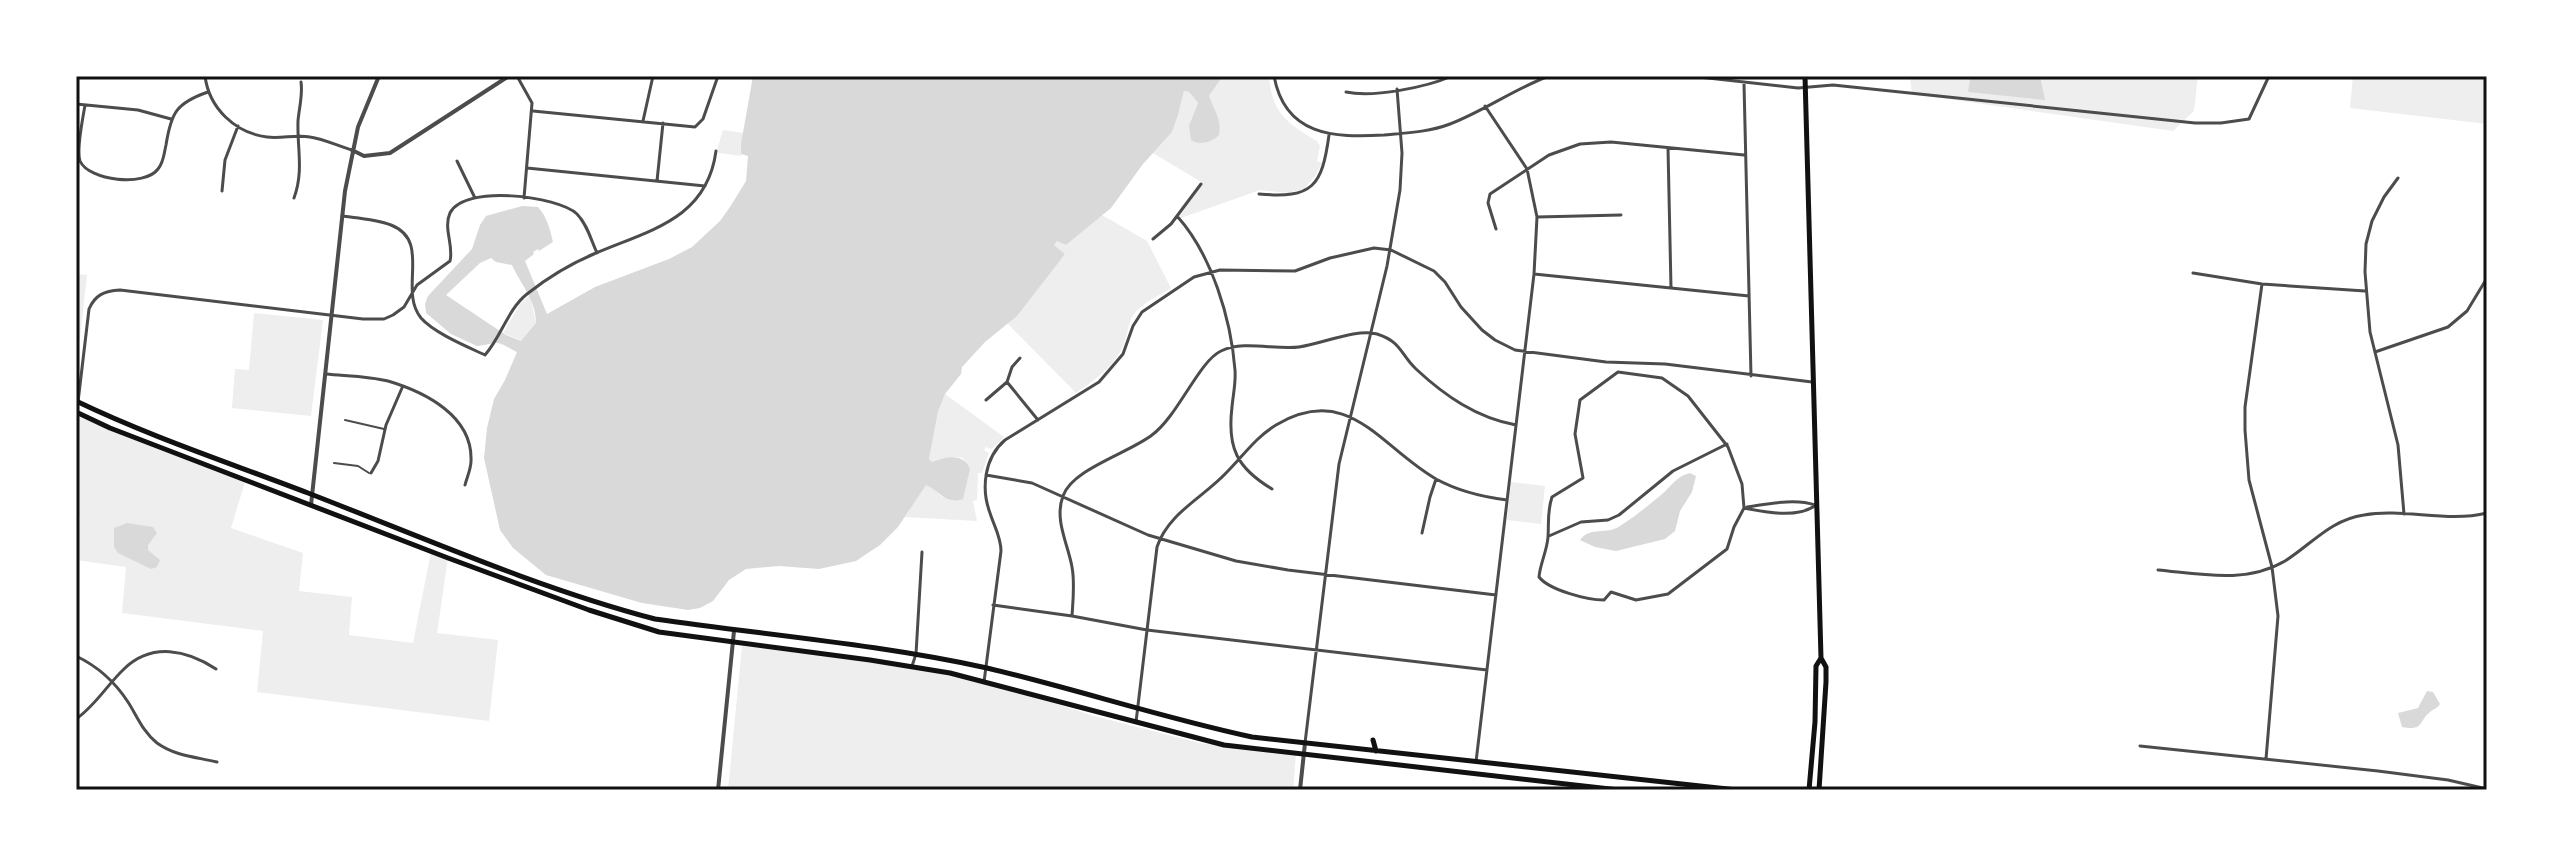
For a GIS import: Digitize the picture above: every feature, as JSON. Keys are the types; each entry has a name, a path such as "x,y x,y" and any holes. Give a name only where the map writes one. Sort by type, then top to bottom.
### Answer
{"main road":[{"path":"1805,76 1821,658 1826,667 1819,790"},
{"path":"77,402 177,444 513,572 618,610 655,619 916,654 988,668 1137,710 1252,737 1737,790"},
{"path":"76,412 448,558 659,632 912,666 1224,745 1619,790"},
{"path":"1809,790 1816,666 1821,658"},
{"path":"1366,750 1373,740 1376,751"},
{"path":"1391,765 1393,752"}],"street":[{"path":"205,76 208,92 220,111 238,126 266,137 312,137 364,156 390,153 509,76"},
{"path":"311,505 352,150 363,112 379,76"},
{"path":"517,76 531,96 533,111 524,198"},
{"path":"643,121 653,76"},
{"path":"533,111 698,126 718,76"},
{"path":"1274,76 1289,111 1307,126 1329,135 1354,136 1401,134 1443,127 1549,76"},
{"path":"1346,92 1362,94 1397,89 1452,76"},
{"path":"1690,76 1798,88 1833,85 2195,123 2249,119 2269,76"},
{"path":"294,198 301,169 298,121 303,92 301,82"},
{"path":"1744,83 1751,376"},
{"path":"1300,790 1339,464 1391,250 1402,174 1397,89"},
{"path":"85,105 80,161 94,174 133,181 146,178 159,169 171,119 187,100 208,92"},
{"path":"76,104 138,110 171,119"},
{"path":"1476,762 1534,274 1537,217 1527,169 1485,106"},
{"path":"657,181 663,123"},
{"path":"222,191 225,160 238,126"},
{"path":"1259,194 1291,196 1305,191 1320,175 1326,161 1329,135"},
{"path":"1496,229 1488,203 1490,194 1549,155 1580,144 1611,142 1744,155"},
{"path":"1668,148 1671,288"},
{"path":"342,216 394,226 408,238 413,256 411,297 425,322 485,355 524,296 597,253 659,228 692,205 705,186 716,151"},
{"path":"457,161 475,198"},
{"path":"527,168 705,186"},
{"path":"2398,178 2384,197 2368,232 2365,291 2375,352 2394,421 2404,514"},
{"path":"1153,239 1177,216 1201,184"},
{"path":"77,402 88,315 95,298 103,292 120,290 384,319 393,315 411,297 417,285 450,261 452,252 448,223 455,206 494,195 549,202 570,209 578,215 597,253"},
{"path":"1537,217 1621,215"},
{"path":"1177,216 1186,225 1212,272 1231,347 1236,378 1231,437 1238,460 1248,472 1272,489"},
{"path":"984,682 1001,544 986,501 986,475 992,456 1000,444 1109,373 1123,354 1133,326 1142,312 1185,282 1212,272 1295,271 1330,258 1374,248 1391,250 1434,271 1470,318 1495,340 1515,350 1606,362 1665,364 1814,383"},
{"path":"2193,273 2262,284 2365,291"},
{"path":"1534,274 1749,296"},
{"path":"2375,352 2448,327 2467,311 2487,278"},
{"path":"2262,284 2245,407 2245,430 2249,480 2272,567 2278,636 2266,759"},
{"path":"1072,616 1074,580 1061,523 1063,495 1073,481 1091,468 1134,448 1155,434 1178,408 1207,363 1220,351 1231,347 1297,347 1372,333 1394,341 1413,367 1466,408 1516,425"},
{"path":"986,400 1007,382 1012,367 1020,358"},
{"path":"1618,372 1662,378 1688,396 1727,444 1742,484 1744,508 1727,549 1668,594 1636,600 1611,592 1604,600 1593,600 1545,584 1539,577 1548,536 1546,512 1552,497 1583,478 1575,434 1580,400 1618,372"},
{"path":"325,374 386,381 436,403 457,419 467,433 471,462 465,485"},
{"path":"1007,382 1038,420"},
{"path":"371,473 378,461 385,429 402,387"},
{"path":"1136,722 1159,539 1173,518 1219,481 1252,444 1274,426 1315,412 1350,415 1436,479 1465,491 1507,500"},
{"path":"1548,536 1581,522 1608,520 1619,515 1673,471 1727,444"},
{"path":"986,475 1021,480 1063,495 1159,539 1236,561 1496,595"},
{"path":"1422,533 1436,479"},
{"path":"1744,508 1776,504 1816,505"},
{"path":"1744,508 1768,513 1808,511 1816,505"},
{"path":"2158,570 2239,576 2272,567 2342,520 2363,515 2465,516 2487,513"},
{"path":"912,666 916,654 922,552"},
{"path":"993,605 1147,630 1487,670"},
{"path":"718,790 734,631"},
{"path":"76,719 131,664 160,652 189,654 216,669"},
{"path":"76,656 112,683 156,742 176,753 217,762"},
{"path":"2140,746 2448,780 2487,789"}],"lane":[{"path":"345,420 385,429"},
{"path":"334,463 358,466 371,473"}],"shaded area":[{"path":"753,76 1223,76 1209,96 1218,120 1219,135 1206,142 1191,140 1189,126 1198,103 1189,92 1184,91 1172,132 1143,164 1111,208 1066,245 1057,241 1054,245 1065,254 1017,316 985,342 962,367 961,374 945,394 938,412 929,459 932,462 954,457 964,460 970,469 963,499 947,499 926,485 898,527 880,545 856,561 819,569 779,566 746,569 729,580 713,601 700,608 688,610 642,603 546,575 513,548 500,530 484,458 494,399 517,352 497,343 477,346 451,334 426,313 428,296 472,249 486,216 522,206 538,207 546,219 553,242 533,252 525,261 547,314 595,287 669,259 692,247 730,207 746,181 748,156 741,154","holes":["491,258 512,265 534,307 536,323 521,341 506,335 446,295 480,263"]},
{"path":"1223,76 1269,76 1278,108 1289,122 1317,141 1320,146 1317,161 1322,163 1304,189 1288,193 1260,190 1181,218 1203,183 1153,153 1172,132 1184,91 1189,92 1198,103 1195,111"},
{"path":"1910,76 2198,76 2194,111 2173,131 1912,94"},
{"path":"1966,76 2040,76 2045,100 1968,92 1970,80"},
{"path":"2353,76 2487,76 2487,124 2350,108"},
{"path":"723,130 744,133 741,156 719,153 717,150"},
{"path":"1102,215 1147,241 1171,288 1137,310 1124,344 1110,366 1076,393 1008,324 1065,254 1054,245 1057,240 1066,245"},
{"path":"76,274 87,275 80,339 76,339"},
{"path":"530,295 536,323 522,341 503,333 520,304"},
{"path":"254,313 323,320 311,416 232,408 235,369 249,370"},
{"path":"945,394 1004,437 992,449 986,447 984,450 989,453 982,473 978,473 977,500 973,501 977,521 905,517 924,485 930,485 942,497 953,501 967,481 968,472 963,458 932,462 929,459 938,412"},
{"path":"76,416 245,482 231,528 303,553 299,591 352,597 349,635 413,643 431,552 448,558 437,633 498,640 489,721 257,692 263,631 122,613 126,567 76,560 80,517 76,516"},
{"path":"1690,473 1696,476 1692,492 1680,511 1675,531 1665,539 1616,551 1580,540 1589,533 1620,526 1677,479"},
{"path":"1511,482 1545,486 1541,524 1507,520"},
{"path":"127,523 153,527 157,533 148,550 160,560 157,567 151,569 118,553 114,547 114,528"},
{"path":"742,646 918,667 992,683 1094,716 1200,743 1296,754 1293,790 728,790"},
{"path":"2427,691 2433,692 2440,704 2417,727 2402,727 2398,713 2418,708"}]}
